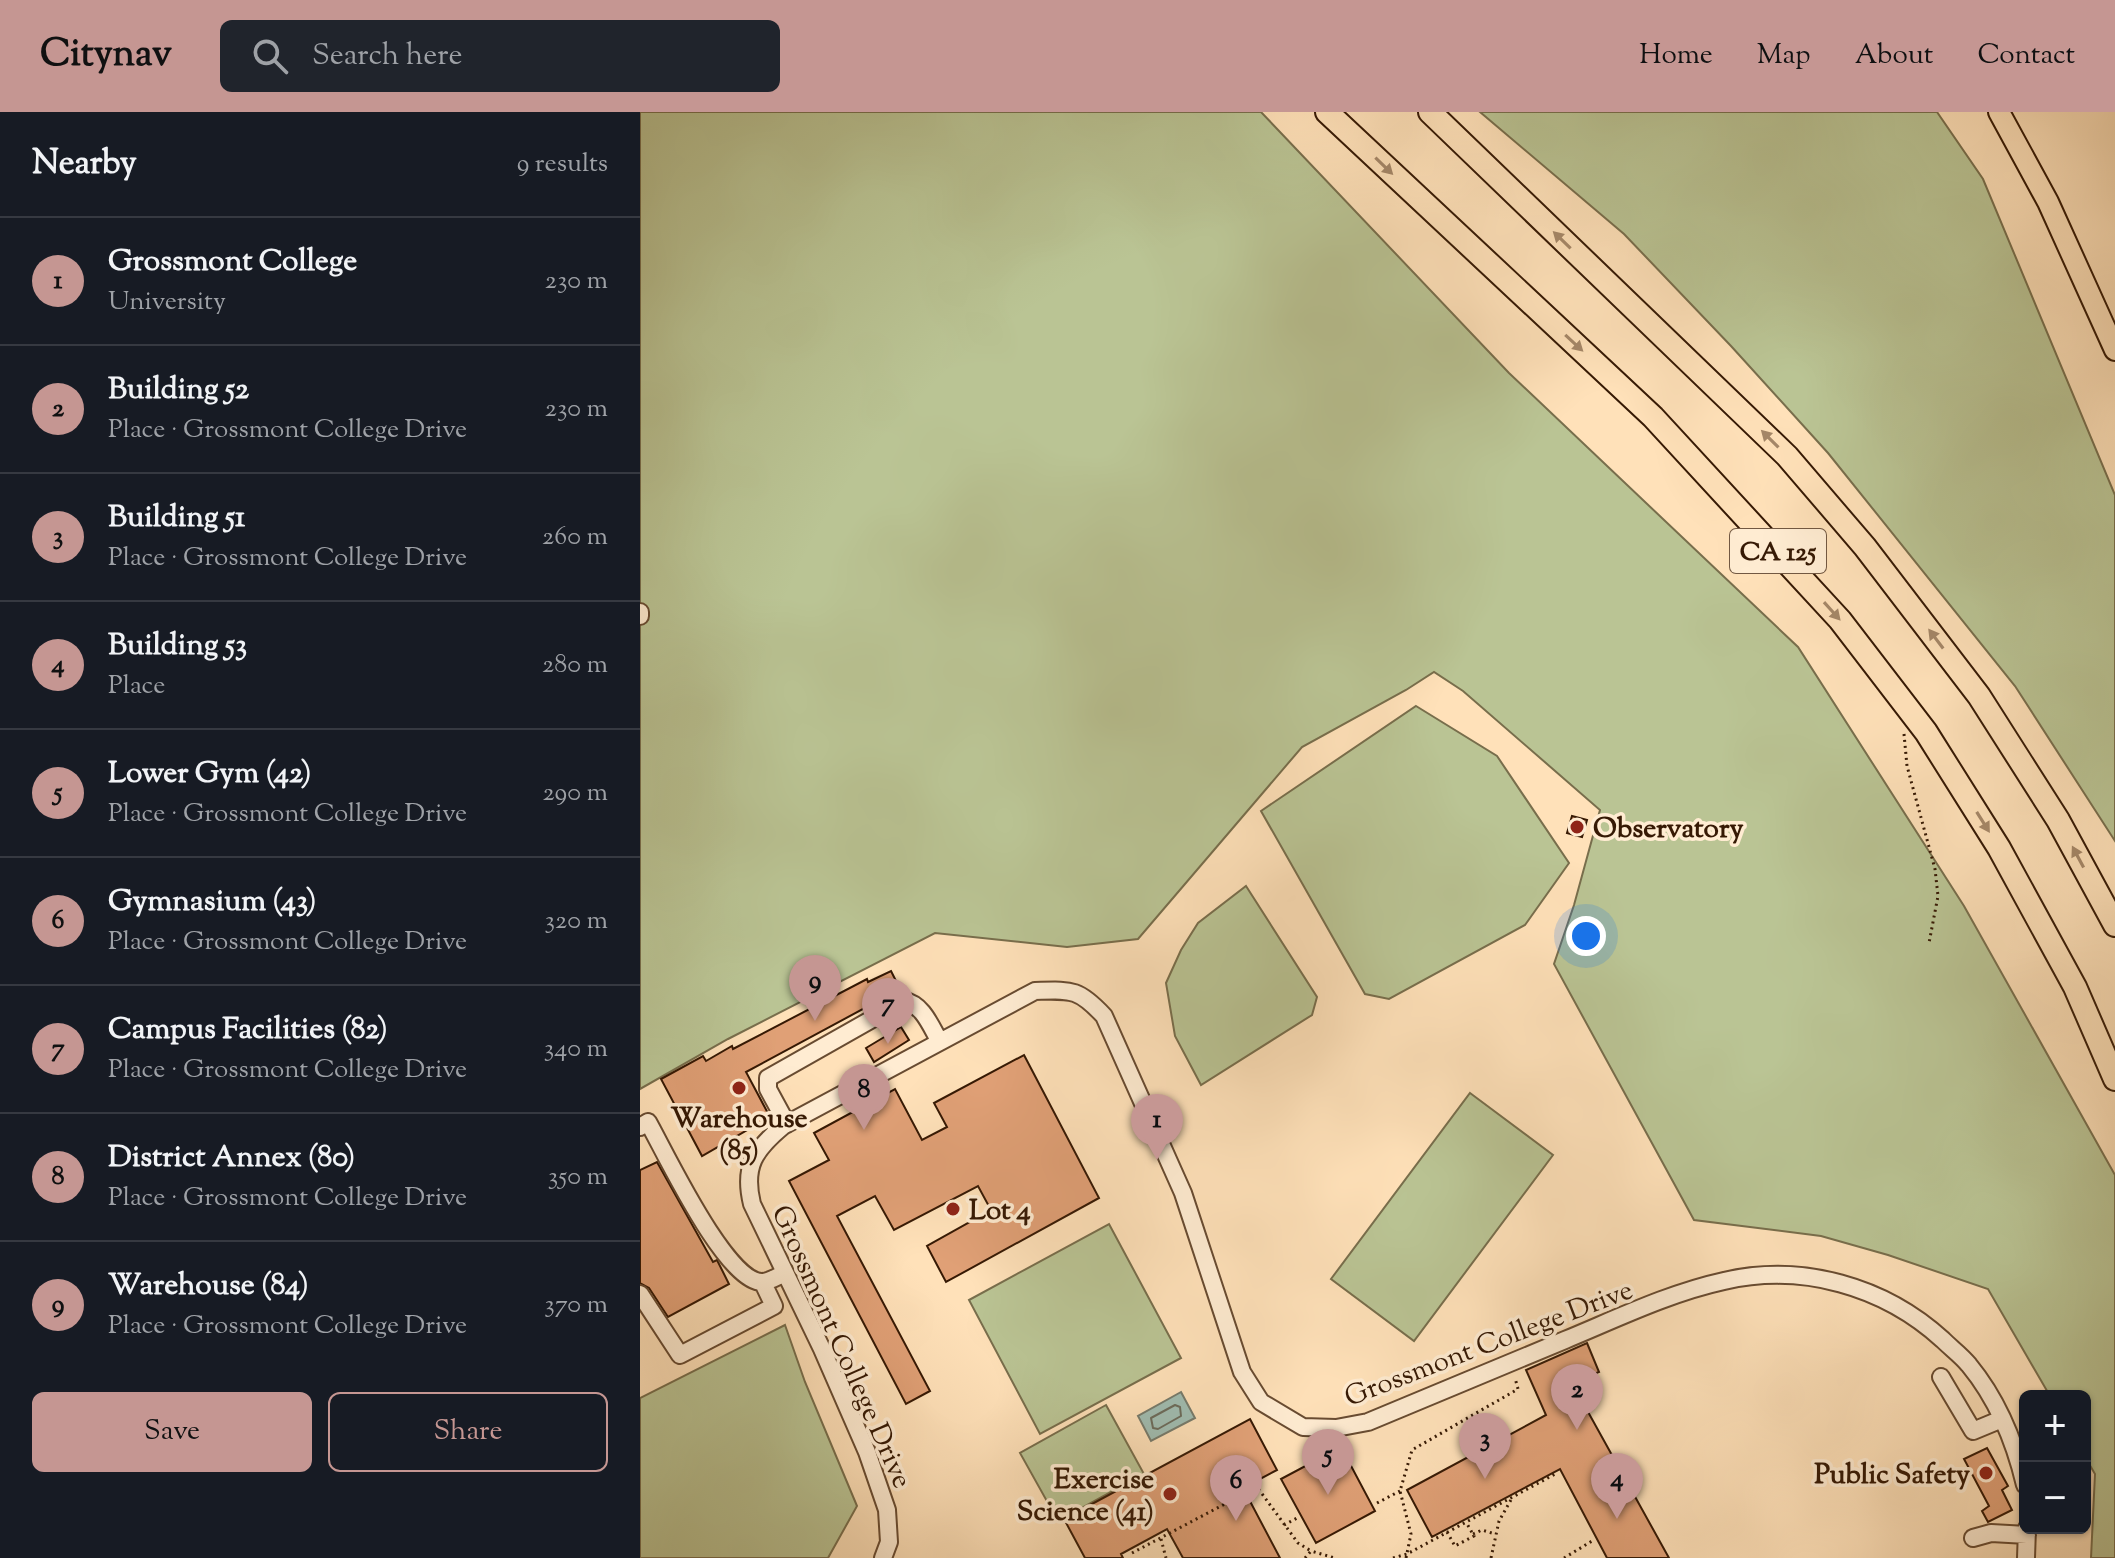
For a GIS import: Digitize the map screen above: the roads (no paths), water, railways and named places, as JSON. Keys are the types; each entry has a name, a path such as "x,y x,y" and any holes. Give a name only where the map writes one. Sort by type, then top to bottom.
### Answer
{"highway":[{"name":"CA 125","path":"1327,112 1653,417 1840,620 1926,732 1999,848 2075,987 2115,1079"},
{"name":"CA 125","path":"1430,112 1787,456 1865,547 1979,696 2058,820 2115,925"}],"main road":[{"path":"1999,112 2048,202 2115,350"}],"street":[{"name":"Grossmont College Drive","path":"883,1558 889,1542 887,1510 867,1452 752,1204 748,1186 749,1164 769,1138 787,1124 1035,991 1070,990 1089,1001 1104,1016 1183,1193 1242,1372 1261,1402 1303,1427 1336,1428 1368,1422 1687,1291 1724,1280 1762,1275 1813,1276 1844,1283 1896,1304 1922,1321 1969,1365 2002,1419 2019,1462"},
{"path":"787,1124 768,1089 768,1078 904,1001 913,1003 923,1013 940,1042"},
{"path":"640,1127 648,1122 708,1231 732,1265 746,1278 763,1283 785,1273"},
{"path":"640,1294 680,1355 774,1306 763,1283"},
{"path":"1941,1377 1973,1431 2002,1419"},
{"path":"1973,1538 1991,1533 2019,1531"},
{"path":"2026,1558 2027,1534"}],"water":[{"path":"1181,1392 1195,1418 1151,1441 1138,1416"}],"place":[{"name":"Observatory","path":"1577,827"},
{"name":"Warehouse (84)","path":"815,1021"},
{"name":"Campus Facilities (82)","path":"888,1044"},
{"name":"Warehouse (85)","path":"739,1088"},
{"name":"District Annex (80)","path":"864,1130"},
{"name":"Grossmont College","path":"1157,1160"},
{"name":"Lot 4","path":"953,1209"},
{"name":"Building 52","path":"1577,1430"},
{"name":"Public Safety","path":"1986,1473"},
{"name":"Building 51","path":"1485,1479"},
{"name":"Exercise Science (41)","path":"1170,1494"},
{"name":"Lower Gym (42)","path":"1328,1495"},
{"name":"Building 53","path":"1617,1519"},
{"name":"Gymnasium (43)","path":"1236,1521"}]}
